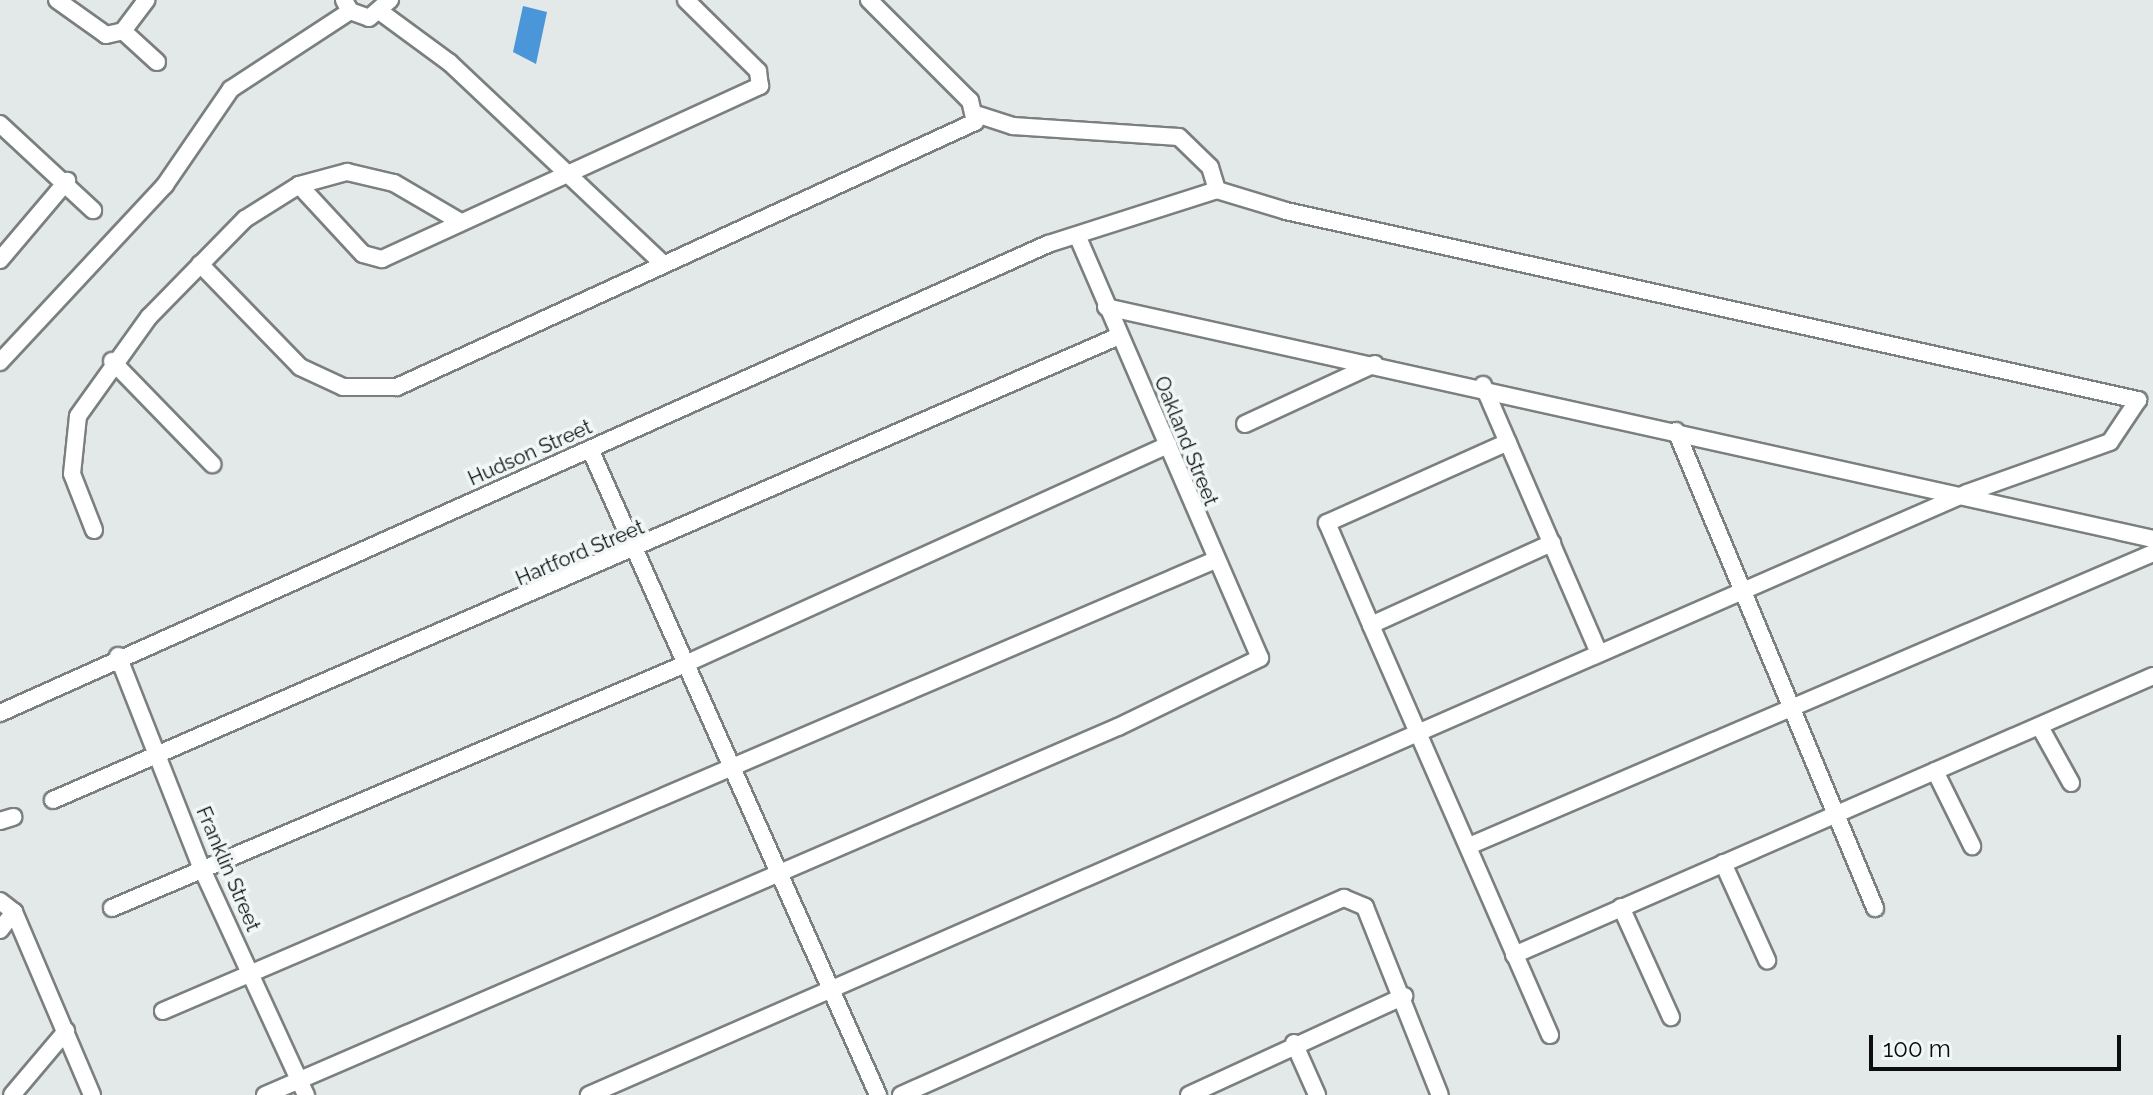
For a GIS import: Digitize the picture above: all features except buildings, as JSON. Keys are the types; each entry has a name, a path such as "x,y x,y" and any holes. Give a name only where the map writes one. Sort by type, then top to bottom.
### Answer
{"street":[{"path":"57,0 96,32 123,31 157,62"},
{"path":"123,31 146,0"},
{"path":"299,185 372,259 396,255 459,221 760,86 758,71 686,0"},
{"path":"589,1095 1967,493 2110,442 2145,401 1286,211 1217,190 1210,167 1179,137 1013,126 979,115 869,0"},
{"path":"0,362 165,185 231,89 347,6 386,6 662,263"},
{"path":"200,264 300,367 363,390 397,387 662,263 962,131 979,115"},
{"path":"0,124 67,181 93,210"},
{"path":"94,530 76,497 71,452 78,416 112,361 245,219 299,185 361,173 407,189 459,221"},
{"path":"0,260 67,181"},
{"name":"Hudson Street","path":"0,713 118,656 1048,244 1078,238 1217,190"},
{"name":"Oakland Street","path":"778,876 1260,658 1213,561 1168,445 1078,238"},
{"path":"1106,307 1483,385 1676,431 1967,493 2153,539"},
{"name":"Hartford Street","path":"53,800 162,757 1119,336"},
{"path":"112,361 212,464"},
{"path":"1245,424 1375,364"},
{"path":"1483,385 1599,653"},
{"path":"1676,431 1875,908"},
{"path":"1508,442 1327,523 1550,1035"},
{"path":"112,908 683,665 1168,445"},
{"path":"590,449 729,773 878,1095"},
{"path":"1371,625 1552,543"},
{"path":"1469,846 1791,705 2153,553"},
{"path":"163,1011 253,977 729,773 1213,561"},
{"name":"Franklin Street","path":"118,656 162,757 202,869 303,1088"},
{"path":"1514,955 2153,676"},
{"path":"2040,727 2071,783"},
{"path":"1935,771 1972,846"},
{"path":"1723,863 1767,960"},
{"path":"265,1095 303,1088 778,876"},
{"path":"901,1095 1344,898 1365,907 1404,996 1440,1095"},
{"path":"0,901 14,912 92,1095"},
{"path":"1621,907 1671,1017"},
{"path":"0,930 14,912"},
{"path":"1189,1095 1294,1043 1404,996"},
{"path":"12,1095 66,1031"},
{"path":"1294,1043 1317,1095"}],"water":[{"path":"523,6 547,12 536,64 513,52"}]}
